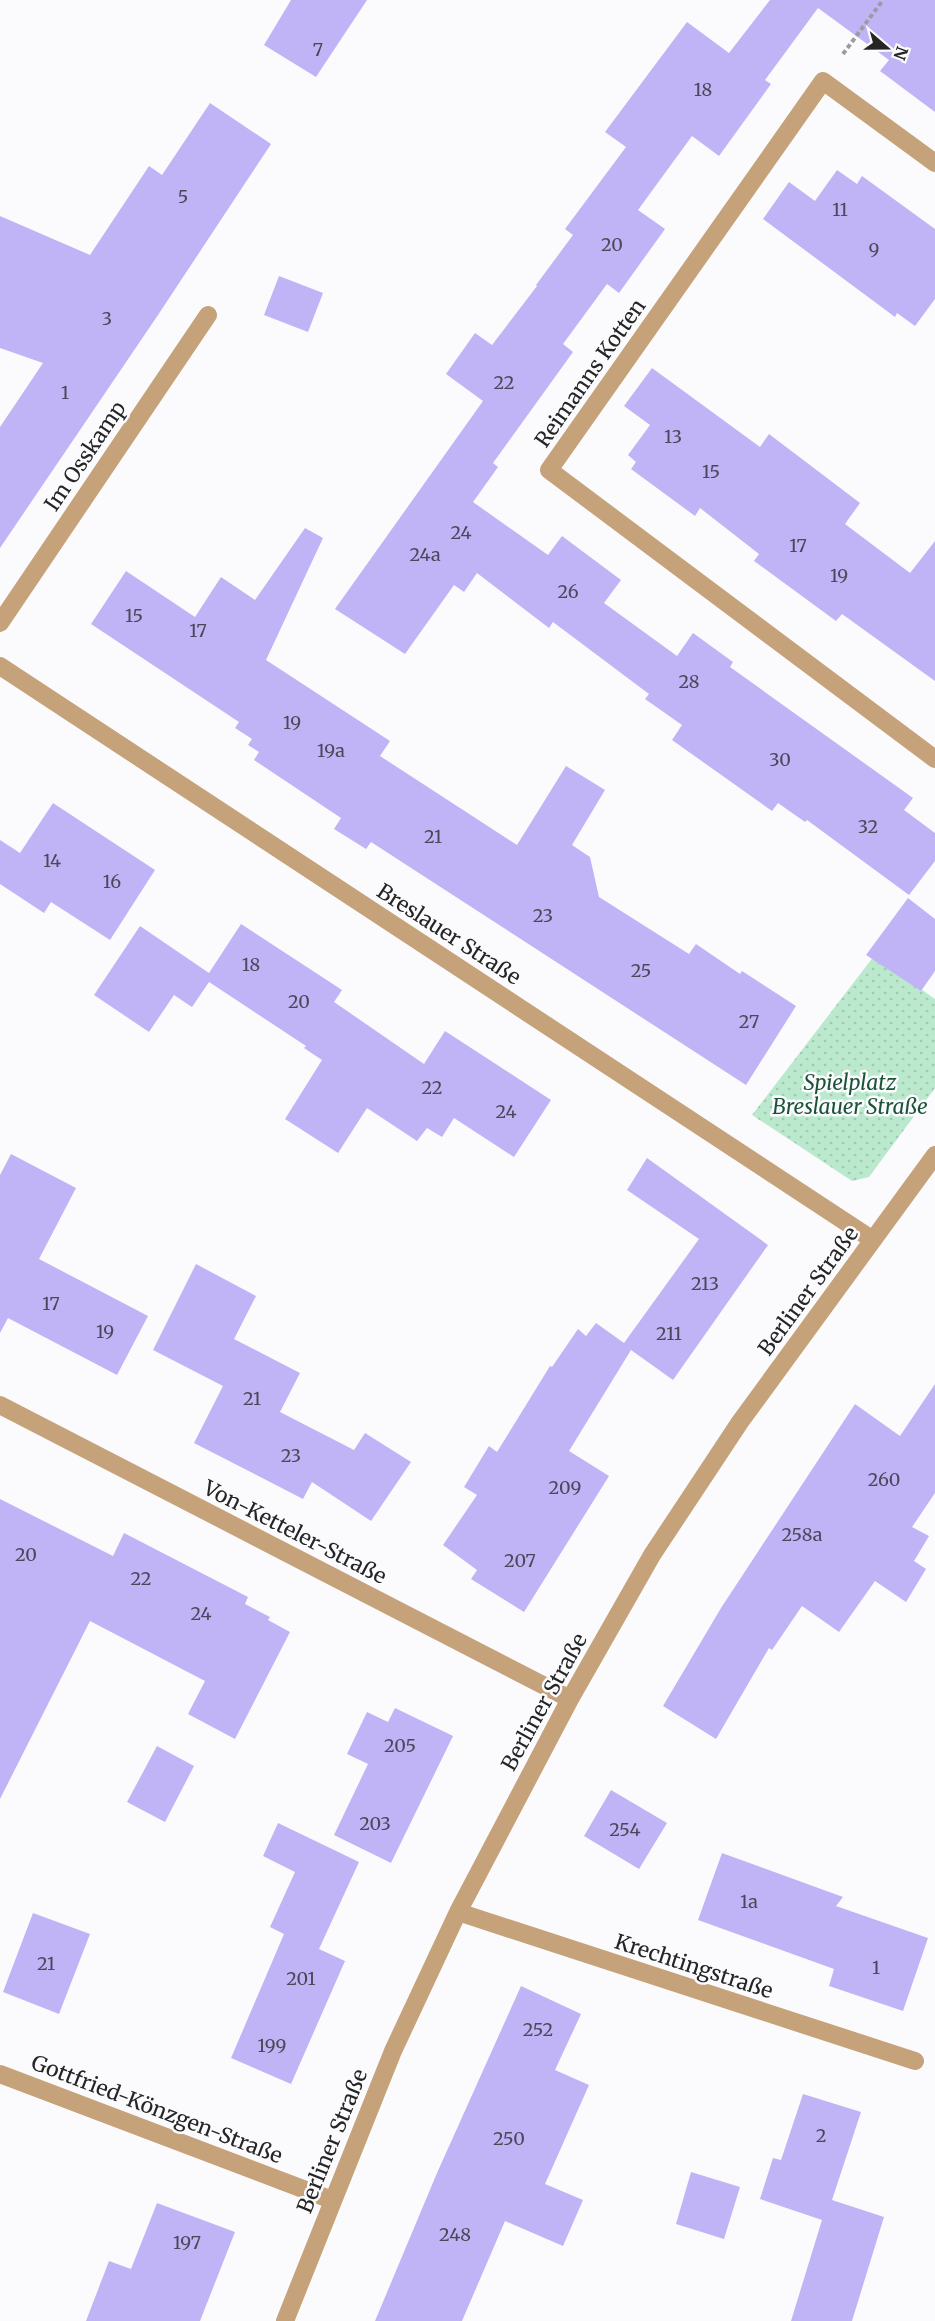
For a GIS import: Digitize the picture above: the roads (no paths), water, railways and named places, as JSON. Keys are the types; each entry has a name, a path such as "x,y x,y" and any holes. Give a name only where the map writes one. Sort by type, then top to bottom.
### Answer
{"street":[{"name":"Reimanns Kotten","path":"935,163 823,81 549,470 935,759"},
{"name":"Im Osskamp","path":"0,623 208,315"},
{"name":"Breslauer Straße","path":"0,666 873,1240"},
{"name":"Berliner Straße","path":"285,2321 393,2050 458,1912 570,1699 652,1555 740,1422 935,1155"},
{"name":"Von-Ketteler-Straße","path":"0,1405 570,1699"},
{"name":"Krechtingstraße","path":"458,1912 915,2061"},
{"name":"Gottfried-Könzgen-Straße","path":"0,2074 332,2200"}],"park label":[{"name":"Spielplatz Breslauer Straße","path":"850,1094"}]}
